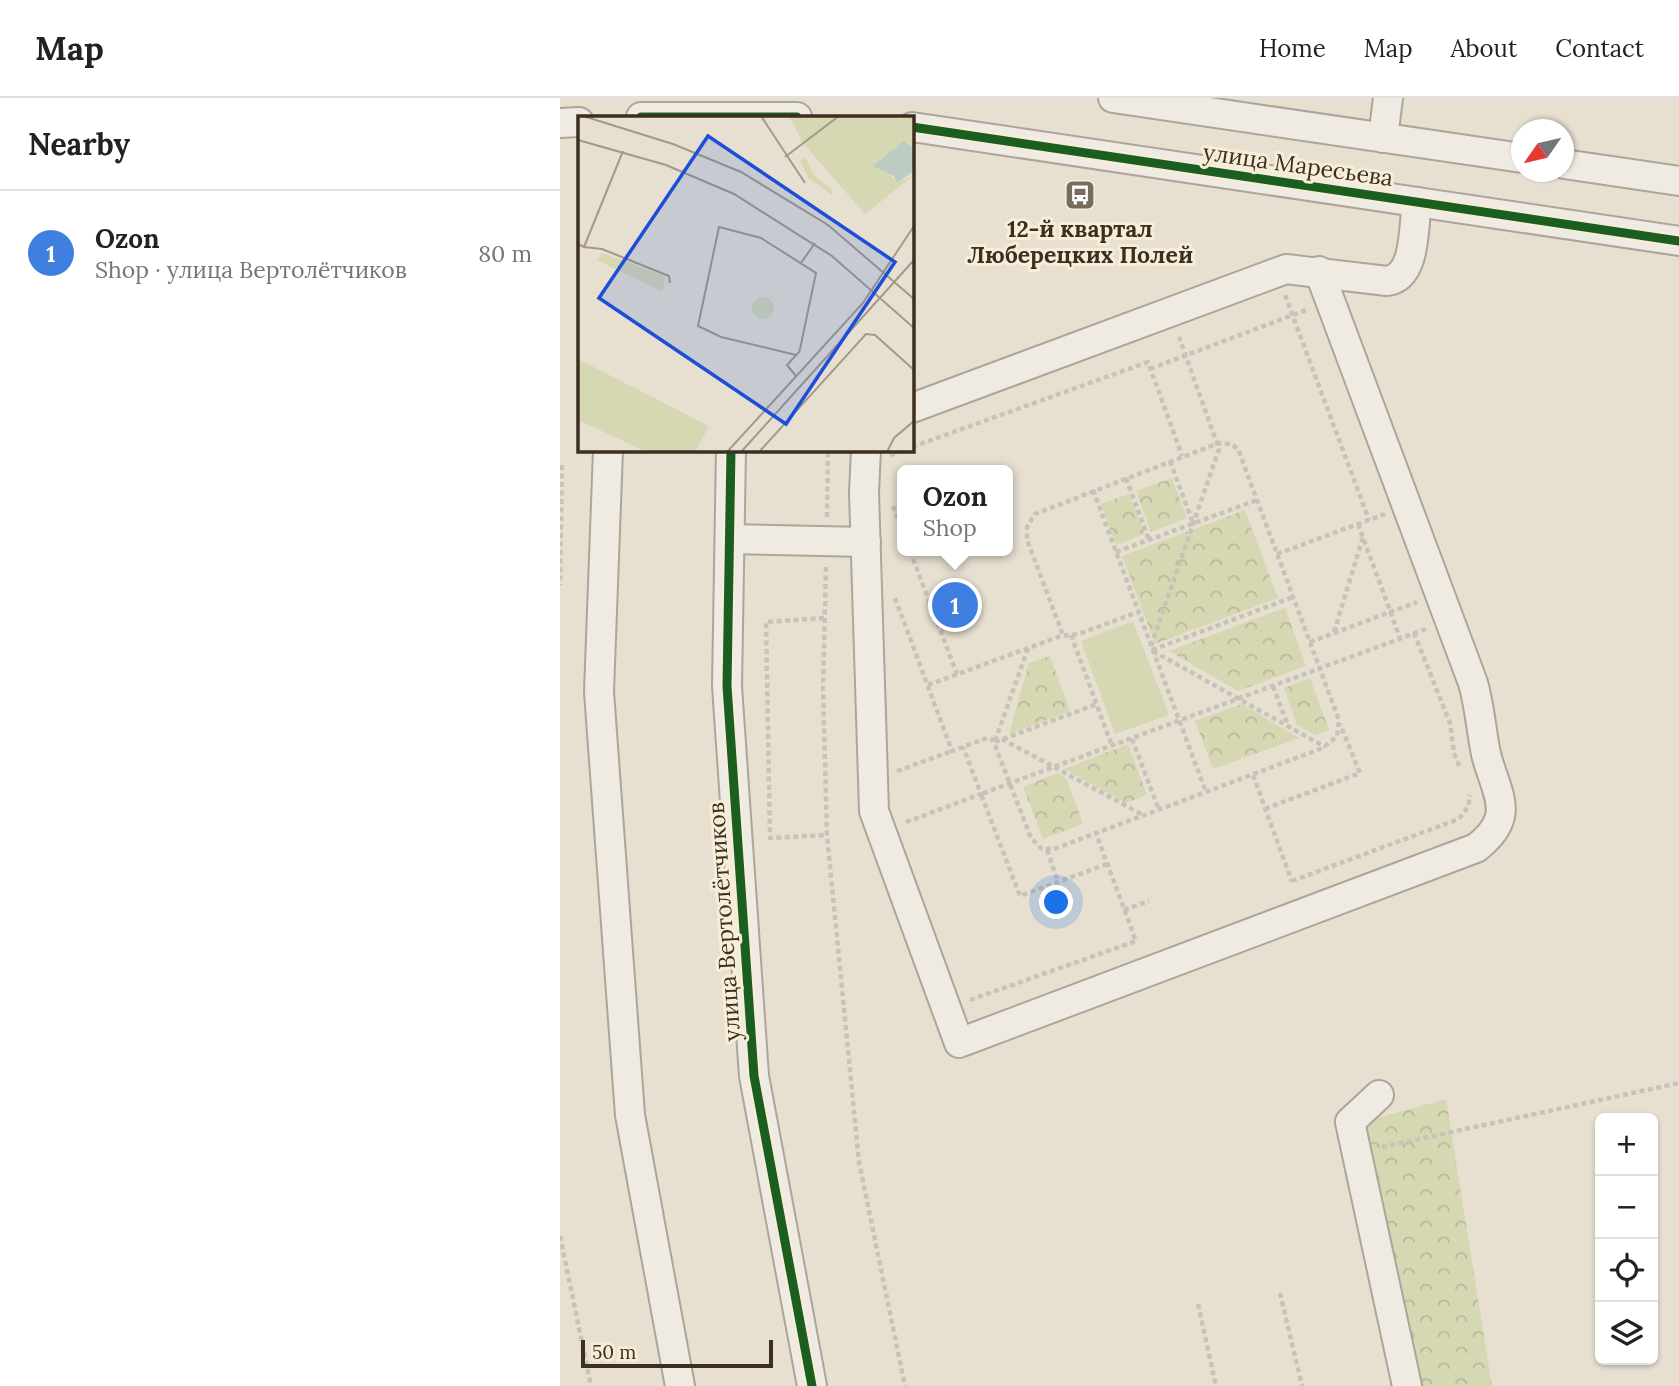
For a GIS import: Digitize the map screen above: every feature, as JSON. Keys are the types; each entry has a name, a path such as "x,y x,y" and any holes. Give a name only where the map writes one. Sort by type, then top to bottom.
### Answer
{"street":[{"path":"641,116 644,98"},
{"name":"улица Маресьева","path":"1113,98 1511,157"},
{"path":"1382,138 1388,98"},
{"path":"658,116 757,110 791,116"},
{"path":"560,123 578,122"},
{"name":"улица Маресьева","path":"914,127 1679,241"},
{"path":"1574,166 1679,181"},
{"path":"914,407 1276,272 1295,268 1387,281 1401,277 1407,267 1417,202"},
{"path":"866,452 866,578 874,811 959,1043 1476,848 1494,830 1500,816 1502,796 1486,753 1473,683 1319,271"},
{"path":"608,452 599,692 631,1115 680,1386"},
{"name":"улица Вертолётчиков","path":"731,452 727,686 754,1076 812,1386"},
{"path":"730,539 866,542"},
{"path":"1379,1095 1350,1122 1407,1386"}],"path":[{"path":"1276,272 1369,520"},
{"path":"1150,369 1331,301"},
{"path":"1152,649 1219,443 1170,312"},
{"path":"914,446 1148,362 1182,457"},
{"path":"1063,635 1027,540 1027,527 1042,509 1219,443 1227,442 1238,449 1360,773 1265,809"},
{"path":"828,452 824,618 827,835 859,1162 905,1386"},
{"path":"1170,461 1193,523"},
{"path":"560,467 560,585"},
{"path":"1126,478 1149,540"},
{"path":"1093,490 1206,792"},
{"path":"1116,552 1257,500"},
{"path":"1277,554 1407,506"},
{"path":"1358,524 1400,638"},
{"path":"1333,633 1363,537"},
{"path":"912,556 957,674"},
{"path":"866,578 882,585 894,597 952,751"},
{"path":"1310,642 1440,593"},
{"path":"1152,649 1293,597"},
{"path":"928,685 1063,635 1071,635 1138,612"},
{"path":"824,618 766,622 769,838 827,835"},
{"path":"906,822 1450,620"},
{"path":"1415,633 1450,723 1454,753 1462,774"},
{"path":"1071,635 1112,746"},
{"path":"1028,648 995,742 1031,838 1037,846 1047,850 1326,747 1337,736 1339,720"},
{"path":"1152,649 1326,747"},
{"path":"1273,686 1289,727"},
{"path":"872,780 987,738 995,742 1097,704"},
{"path":"1132,738 1159,810"},
{"path":"1002,739 1143,816"},
{"path":"963,747 1020,896 1107,864"},
{"path":"1253,775 1304,912"},
{"path":"1292,881 1459,819 1468,807 1470,795 1466,784"},
{"path":"901,810 910,835"},
{"path":"966,989 971,1002 1136,942 1096,833"},
{"path":"1047,850 1059,882"},
{"path":"1124,910 1149,901"},
{"path":"1357,1153 1679,1083"},
{"path":"560,1236 591,1386"},
{"path":"1280,1293 1301,1386"},
{"path":"1198,1304 1216,1386"}],"green space":[{"path":"1172,478 1187,518 1151,532 1136,491"},
{"path":"1129,494 1145,534 1116,545 1101,504"},
{"path":"1245,510 1278,598 1155,644 1122,556"},
{"path":"1285,608 1306,666 1238,691 1169,651"},
{"path":"1133,621 1169,715 1115,734 1081,641"},
{"path":"1050,656 1070,711 1009,734 1029,663"},
{"path":"1310,678 1329,730 1315,735 1297,725 1284,688"},
{"path":"1242,704 1299,738 1213,769 1195,721"},
{"path":"1128,744 1147,795 1126,803 1064,769"},
{"path":"1058,773 1066,778 1083,824 1043,839 1023,787"},
{"path":"1446,1099 1492,1386 1422,1386 1363,1141 1366,1125 1377,1118"}],"cycle path":[{"path":"914,127 1679,241"},
{"path":"731,452 727,686 754,1076 812,1386"}],"place":[{"name":"12-й квартал Люберецких Полей","path":"1080,195"},
{"name":"Ozon","path":"955,605"}]}
